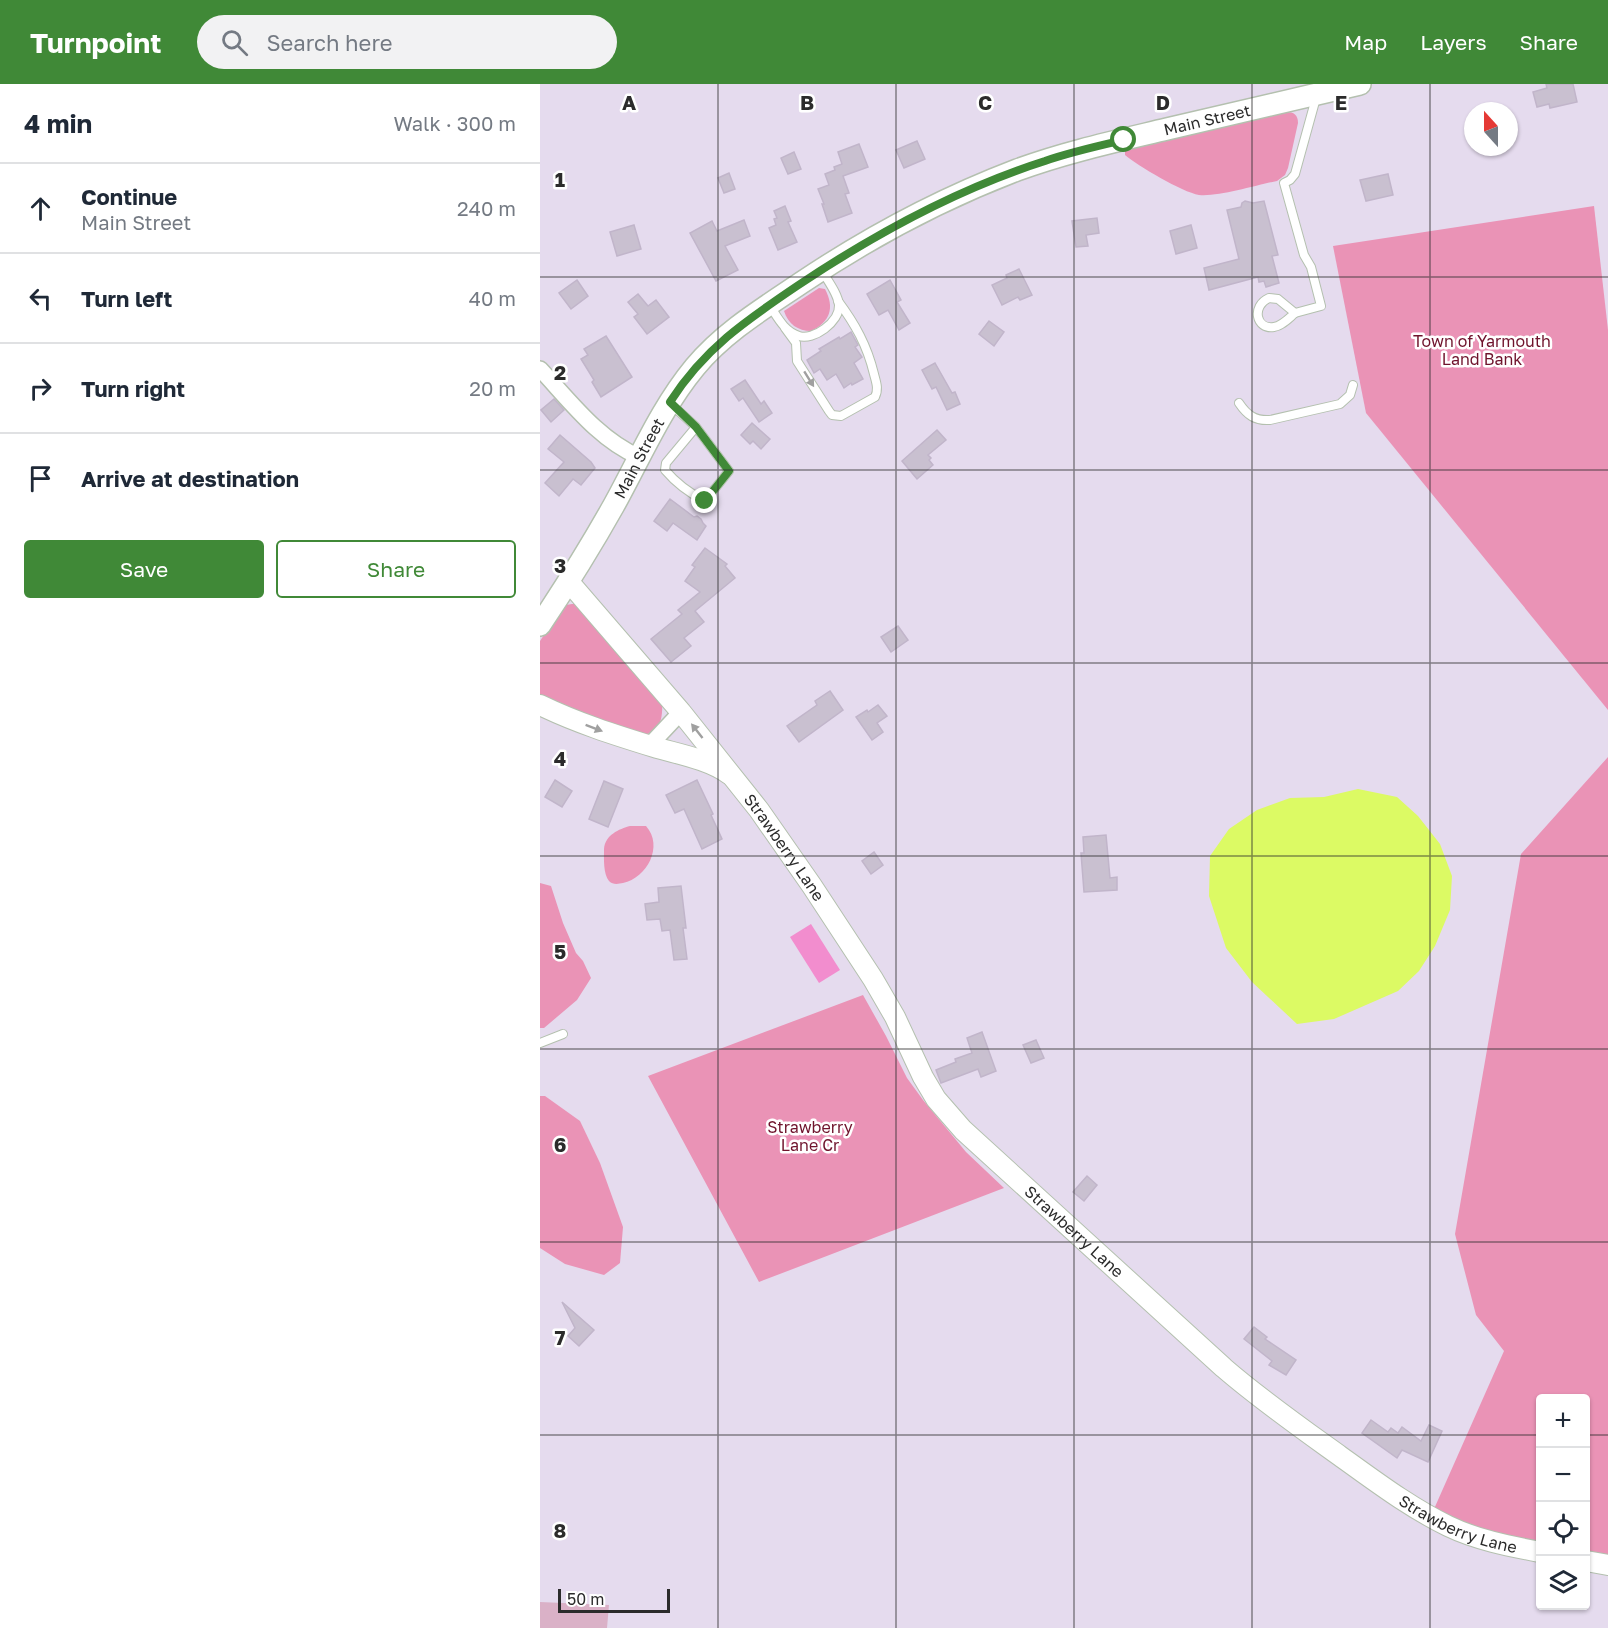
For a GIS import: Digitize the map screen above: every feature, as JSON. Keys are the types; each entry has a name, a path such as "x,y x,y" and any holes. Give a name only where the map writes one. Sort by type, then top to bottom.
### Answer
{"main road":[{"name":"Main Street","path":"540,625 569,582 670,402 689,375 709,352 742,324 821,269 917,214 1046,160 1360,84"}],"street":[{"path":"540,369 611,441 639,457"},
{"name":"Strawberry Lane","path":"569,582 681,712 759,810 860,958 895,1017 929,1088 944,1110 963,1130 1224,1368 1295,1424 1420,1511 1449,1526 1493,1542 1536,1551"},
{"name":"Strawberry Lane","path":"540,705 598,730 709,764 723,770 733,778"},
{"path":"649,746 681,712"},
{"path":"1590,1562 1608,1565"}],"lane":[{"path":"1295,313 1273,298 1264,300 1257,311 1260,321 1268,327 1273,327 1295,313 1321,306 1284,183 1295,174 1317,94"},
{"path":"769,304 796,343 798,361 832,415 840,416 875,397 878,390 867,351 821,269"},
{"path":"785,328 802,337 811,336 832,323 838,313 838,301"},
{"path":"1239,403 1252,417 1270,420 1340,404 1350,395 1353,385"},
{"path":"670,402 696,427 729,471 705,501 671,478 665,470 666,463 696,427"},
{"path":"540,1043 563,1034"}],"green space":[{"path":"1286,112 1295,115 1298,123 1288,168 1285,175 1277,181 1226,193 1199,195 1160,178 1125,155 1125,151 1129,149"},
{"name":"Town of Yarmouth Land Bank","path":"1594,206 1608,330 1608,710 1366,413 1333,246"},
{"path":"819,288 825,289 828,296 829,314 823,323 811,331 798,328 788,320 784,311"},
{"path":"577,604 662,700 661,719 652,732 638,737 540,695 540,641 561,609"},
{"path":"1608,757 1608,1557 1590,1554 1590,1394 1536,1394 1536,1542 1513,1539 1460,1521 1434,1509 1504,1351 1476,1315 1455,1234 1521,854"},
{"path":"630,826 646,826 651,834 653,852 646,868 639,875 632,880 614,884 609,881 606,874 605,844 613,833"},
{"path":"540,883 551,886 576,953 583,961 591,978 577,1000 544,1028 540,1028"},
{"name":"Strawberry Lane Cr","path":"863,995 907,1078 923,1100 966,1152 1004,1188 759,1282 648,1076"},
{"path":"540,1096 545,1096 580,1121 600,1163 623,1227 620,1263 604,1275 565,1264 540,1248"}],"shaded area":[{"path":"1358,789 1397,797 1418,816 1440,844 1452,876 1450,910 1435,946 1419,971 1398,991 1334,1019 1297,1024 1252,982 1226,948 1209,896 1210,856 1229,829 1257,810 1290,798 1324,797"},
{"path":"811,924 840,970 819,983 790,937"},
{"path":"540,1602 609,1605 607,1628 540,1628"}],"building":[{"path":"1546,84 1573,84 1577,102 1550,108 1549,104 1537,107 1533,92 1547,88"},
{"path":"917,141 925,159 904,168 896,150"},
{"path":"859,144 868,167 843,176 849,193 845,194 852,213 828,222 818,189 829,185 825,174 842,164 838,152"},
{"path":"794,152 801,169 788,174 781,158"},
{"path":"729,173 735,189 724,193 718,178"},
{"path":"1388,174 1393,195 1366,201 1360,180"},
{"path":"1245,201 1253,203 1264,201 1278,255 1272,256 1279,283 1266,287 1264,281 1259,282 1258,277 1209,290 1204,268 1239,259 1227,210 1241,207"},
{"path":"785,206 791,221 788,222 797,242 778,250 769,228 776,225 774,219 777,218 774,211"},
{"path":"1097,218 1099,233 1086,235 1088,246 1076,247 1072,221"},
{"path":"744,220 750,236 725,246 738,270 716,281 690,233 712,221 717,231"},
{"path":"634,225 641,249 617,256 610,232"},
{"path":"1191,225 1197,248 1176,254 1170,231"},
{"path":"1019,269 1032,295 1020,300 1018,297 1002,305 992,285"},
{"path":"577,280 588,296 571,309 559,293"},
{"path":"890,280 901,300 897,302 910,323 899,330 888,310 879,315 867,294"},
{"path":"638,294 648,306 656,300 669,317 647,334 634,317 638,314 628,302"},
{"path":"989,321 1004,332 994,346 979,334"},
{"path":"851,332 858,345 855,347 862,357 854,363 863,379 844,388 836,374 827,380 820,369 814,373 807,360 821,351 819,349"},
{"path":"606,336 632,377 601,397 581,359 588,355 584,349"},
{"path":"935,363 952,393 955,392 960,404 947,410 936,387 932,389 922,370"},
{"path":"745,380 761,404 764,401 772,413 759,422 743,398 739,401 731,389"},
{"path":"554,399 564,410 551,422 541,410"},
{"path":"752,423 770,439 761,449 753,441 750,444 741,435"},
{"path":"937,430 946,440 928,455 933,465 917,479 902,461"},
{"path":"560,435 595,468 581,485 573,479 559,496 545,483 564,462 548,449"},
{"path":"670,499 694,517 701,519 706,526 697,540 673,523 667,531 654,521"},
{"path":"705,548 727,564 725,566 735,578 695,611 704,622 684,638 691,646 671,662 651,639 682,614 678,610 700,592 685,581 695,567 692,565"},
{"path":"898,626 908,640 891,652 881,637"},
{"path":"830,691 843,710 799,742 787,726 817,705 815,701"},
{"path":"878,705 887,716 877,723 883,732 872,740 856,717"},
{"path":"555,780 572,791 562,807 545,797"},
{"path":"697,780 722,839 702,849 684,809 675,813 666,795"},
{"path":"604,781 623,789 608,827 589,819"},
{"path":"1106,835 1110,878 1117,877 1117,890 1084,892 1081,853 1084,853 1083,837"},
{"path":"874,852 883,865 871,874 862,861"},
{"path":"681,886 687,959 674,960 670,930 662,931 660,919 647,920 645,904 659,902 658,888"},
{"path":"982,1032 996,1071 981,1077 978,1069 941,1083 936,1070 956,1062 955,1059 972,1053 967,1038"},
{"path":"1036,1040 1044,1058 1031,1063 1023,1045"},
{"path":"1087,1176 1097,1185 1084,1201 1073,1192"},
{"path":"562,1302 594,1330 579,1346 568,1336 575,1328"},
{"path":"1254,1327 1267,1337 1265,1339 1296,1360 1286,1375 1269,1365 1272,1361 1244,1339"},
{"path":"1371,1420 1388,1432 1391,1428 1398,1433 1402,1427 1421,1441 1429,1425 1442,1431 1428,1462 1402,1450 1397,1458 1362,1433"}],"route":[{"path":"705,501 729,471 696,427 670,402 698,364 717,344 769,304 821,269 917,214 1018,170 1046,160 1124,140"}]}
